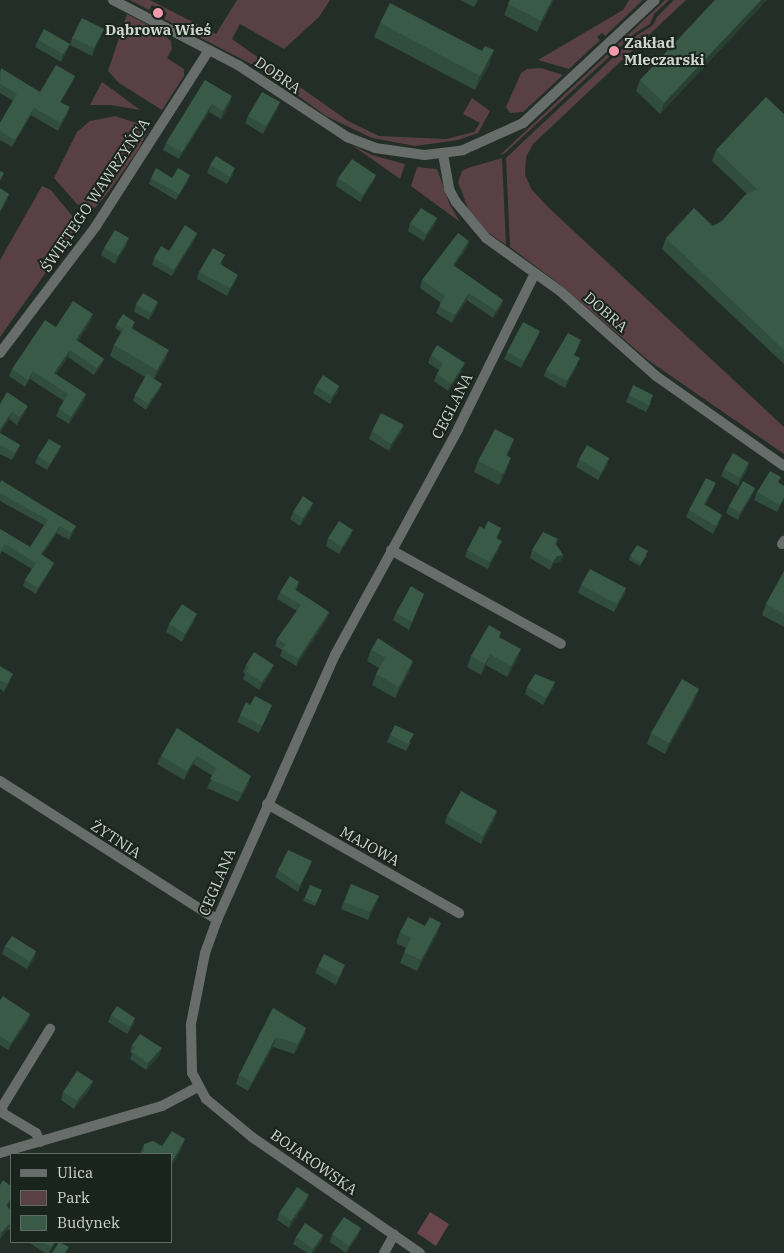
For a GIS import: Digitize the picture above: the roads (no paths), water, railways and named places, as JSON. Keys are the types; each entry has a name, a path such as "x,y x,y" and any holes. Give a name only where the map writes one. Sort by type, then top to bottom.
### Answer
{"street":[{"name":"DOBRA","path":"113,0 238,65 346,137 398,153 443,154 468,148 523,123 655,0"},
{"name":"ŚWIĘTEGO WAWRZYŃCA","path":"0,352 96,226 209,50"},
{"name":"DOBRA","path":"443,154 449,189 463,213 486,238 534,275 560,292 656,376 784,466"},
{"name":"CEGLANA","path":"197,1087 190,1062 191,1024 205,953 217,920 267,804 335,655 458,429 534,275"},
{"path":"391,550 561,644"},
{"name":"ŻYTNIA","path":"0,781 217,920"},
{"name":"MAJOWA","path":"267,804 459,913"},
{"path":"40,1142 36,1134 4,1113 2,1107 50,1029"},
{"path":"0,1153 162,1106 197,1087"},
{"name":"BOJAROWSKA","path":"197,1087 230,1120 420,1253"},
{"path":"384,1253 394,1235"}],"place":[{"name":"Dąbrowa Wieś","path":"158,13"},
{"name":"Zakład Mleczarski","path":"614,51"}]}
